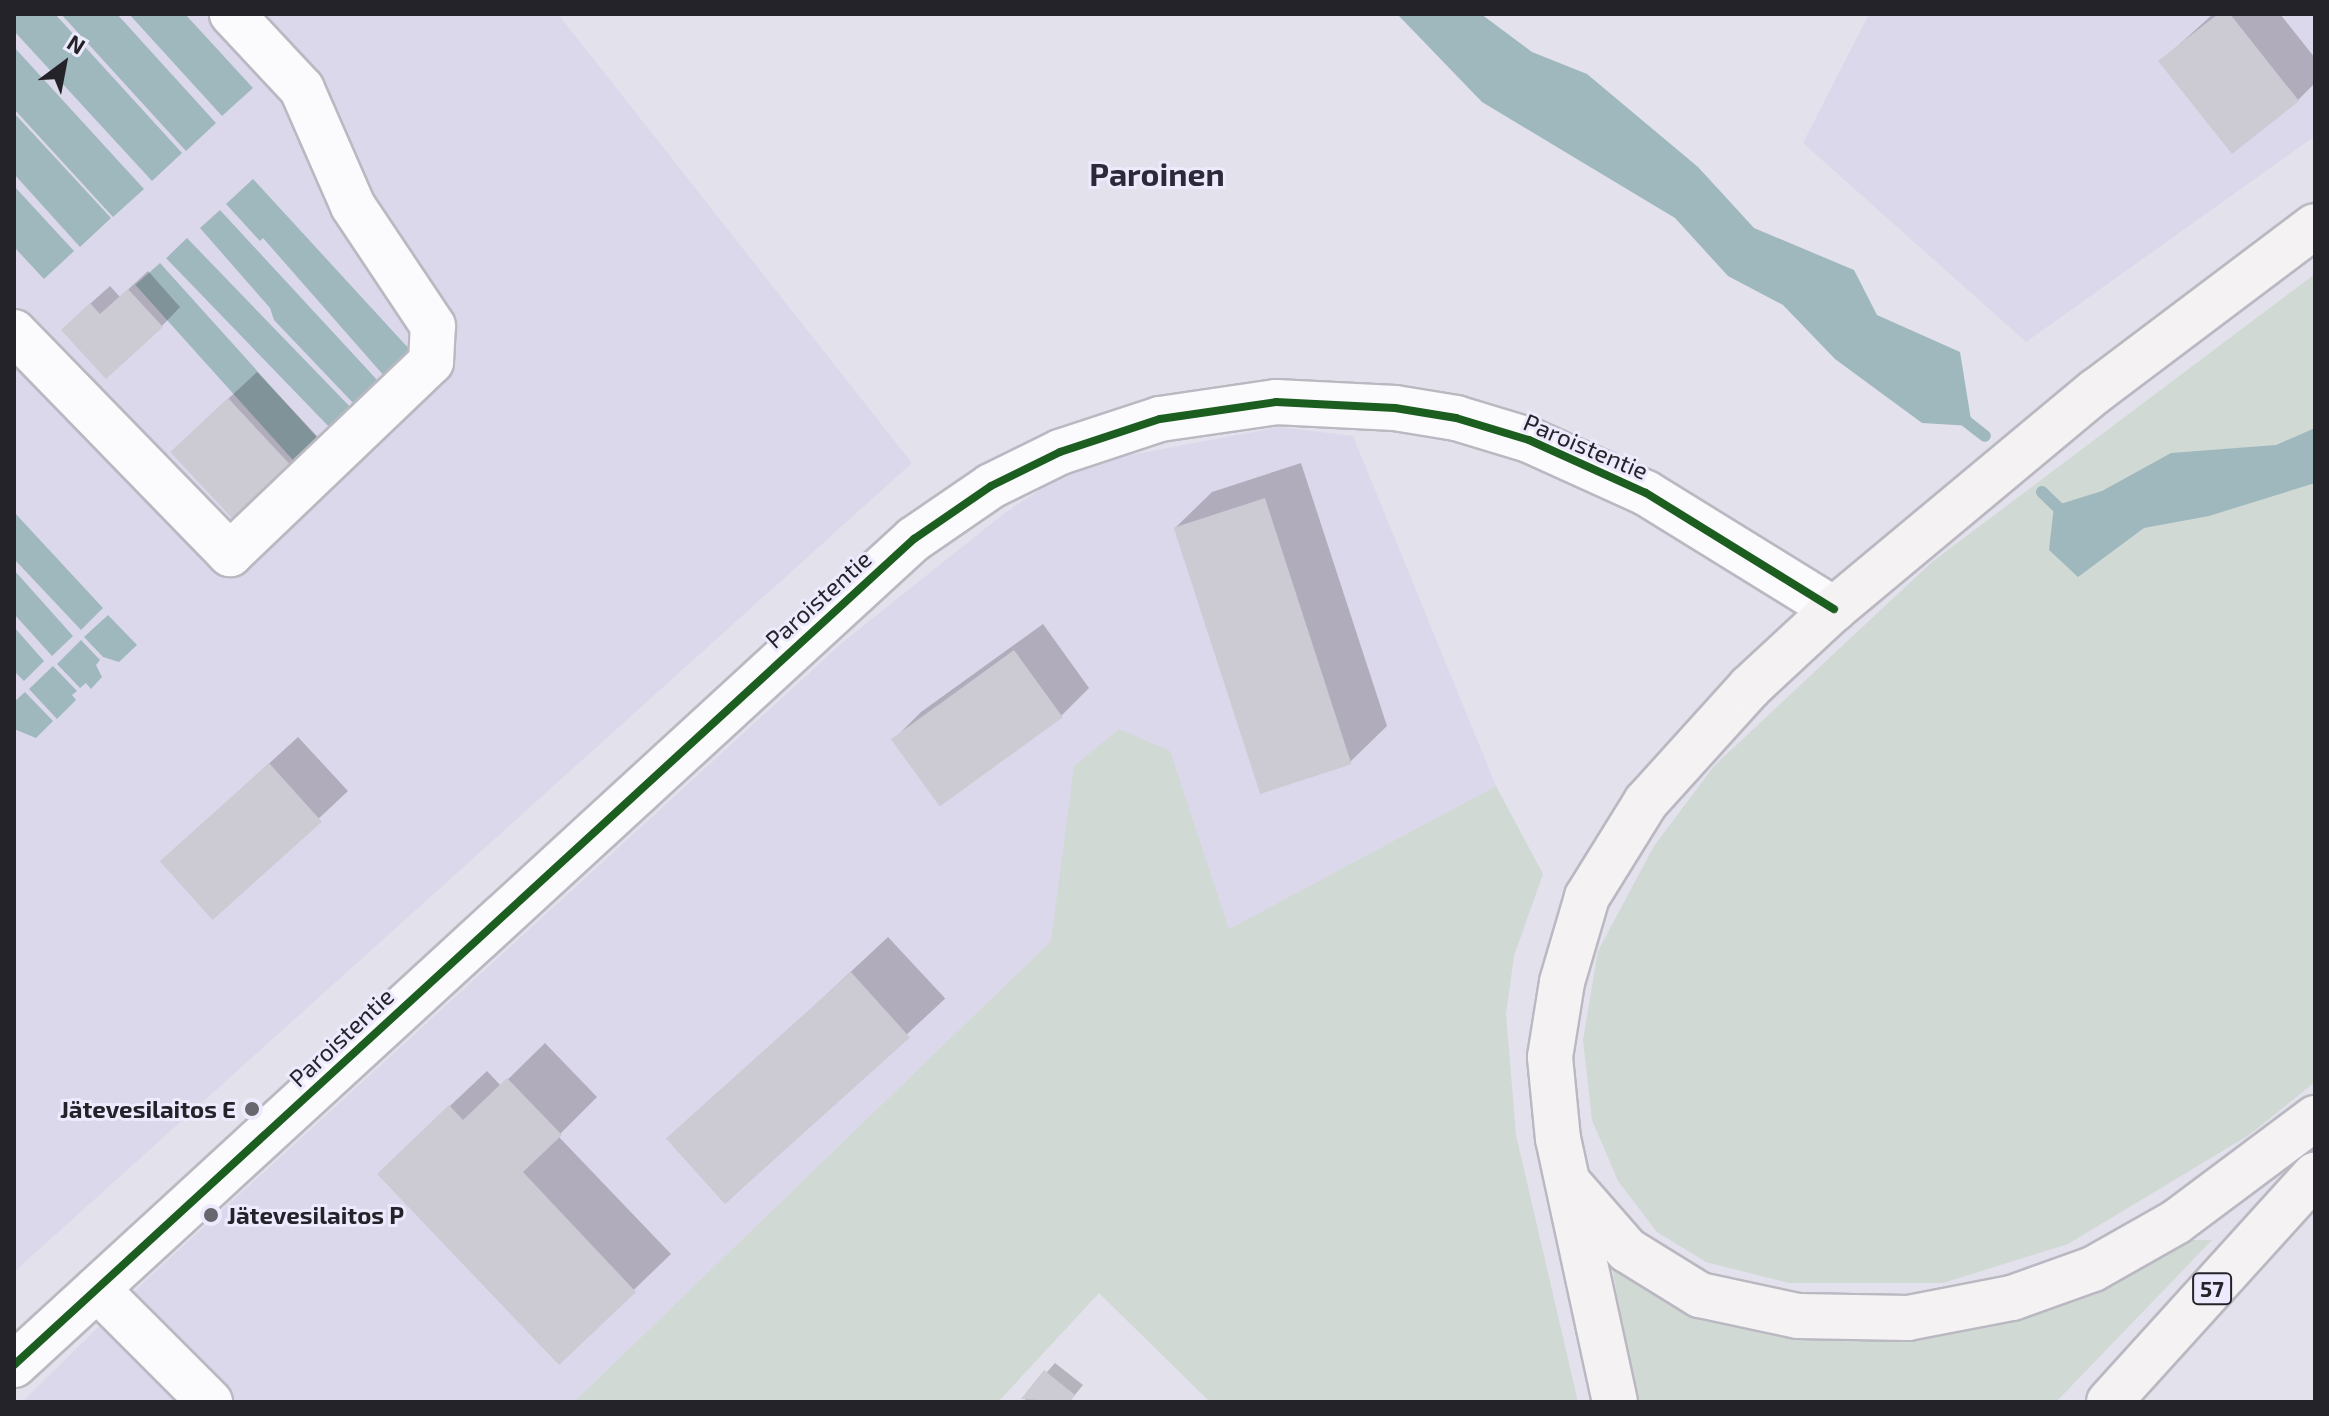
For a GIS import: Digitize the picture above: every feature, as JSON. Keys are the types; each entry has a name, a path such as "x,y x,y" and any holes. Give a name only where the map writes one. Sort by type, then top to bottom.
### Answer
{"main road":[{"path":"1615,1402 1568,1182 1550,1057 1562,982 1587,897 1646,802 1750,687 1834,609 2096,391 2315,226"},
{"path":"1568,1182 1627,1250 1700,1295 1798,1316 1908,1318 1999,1302 2093,1269 2176,1222 2315,1118"},
{"name":"57","path":"2109,1402 2315,1175"}],"street":[{"path":"14,332 230,554 431,362 433,326 353,206 302,89 232,14"},
{"name":"Paroistentie","path":"14,1365 914,539 991,486 1060,452 1160,419 1276,402 1395,408 1456,418 1529,440 1646,493 1834,609"},
{"path":"97,1289 210,1402"}],"shaded area":[{"path":"14,14 558,14 912,463 14,1272"},
{"path":"14,14 55,14 182,153 152,181 14,31"},
{"path":"61,14 117,14 216,123 186,151"},
{"path":"129,14 185,14 253,88 222,116"},
{"path":"1391,14 1481,14 1532,52 1587,74 1698,167 1754,228 1854,270 1877,315 1960,352 1972,426 1922,423 1835,359 1783,305 1728,276 1675,218 1482,102 1399,16"},
{"path":"1869,14 2315,14 2315,136 2026,342 1803,143"},
{"path":"14,47 144,189 113,217 14,109"},
{"path":"14,113 111,218 80,247 14,174"},
{"path":"253,179 412,352 385,377 263,238 260,241 226,204"},
{"path":"14,186 74,251 44,279 14,247"},
{"path":"220,210 379,382 355,405 274,320 270,308 200,228"},
{"path":"187,238 351,408 330,428 166,258"},
{"path":"160,263 319,439 294,461 135,285"},
{"path":"2315,274 2315,1082 2249,1135 2068,1244 1943,1283 1789,1283 1706,1262 1657,1232 1618,1181 1592,1120 1583,1040 1598,951 1654,846 1714,766 1932,562"},
{"path":"1280,427 1353,436 1496,786 1162,965 1051,941 574,1402 22,1402 146,1280 843,642 1006,512 1077,465"},
{"path":"2315,428 2315,483 2209,516 2144,528 2078,577 2049,550 2054,506 2102,491 2171,453 2276,445"},
{"path":"14,512 103,608 81,630 14,559"},
{"path":"14,570 73,636 52,656 14,614"},
{"path":"108,615 137,645 119,662 103,657 84,637"},
{"path":"14,627 44,661 24,681 14,671"},
{"path":"81,640 100,660 96,665 102,677 91,689 86,683 80,688 57,664"},
{"path":"53,666 77,691 72,695 76,700 57,719 29,689"},
{"path":"25,692 53,721 36,738 14,729 14,702"},
{"path":"1119,729 1170,751 1229,929 1496,786 1543,874 1514,956 1506,1014 1516,1135 1578,1402 1210,1402 1099,1293 998,1402 574,1402 1051,941 1074,766"},
{"path":"2181,1240 2212,1240 2056,1402 1636,1402 1611,1260 1862,1337"}],"building":[{"path":"2218,14 2230,14 2299,101 2232,154 2158,61"},
{"path":"128,289 163,327 106,379 61,330 90,303 100,314"},
{"path":"228,398 292,467 234,521 170,452"},
{"path":"1265,498 1352,764 1260,794 1174,528"},
{"path":"1014,650 1063,717 940,806 891,739"},
{"path":"269,763 322,822 213,920 160,861"},
{"path":"851,972 910,1037 725,1204 666,1139"},
{"path":"507,1078 562,1135 523,1172 636,1292 559,1365 377,1174 449,1105 463,1120"},
{"path":"1044,1370 1075,1395 1070,1402 1021,1399"}],"waterway":[{"path":"1962,418 1985,436"},
{"path":"2042,492 2065,514"}],"cycle path":[{"path":"14,1365 914,539 991,486 1060,452 1160,419 1276,402 1395,408 1456,418 1529,440 1646,493 1834,609"}],"place":[{"name":"Jätevesilaitos E","path":"252,1109"},
{"name":"Jätevesilaitos P","path":"211,1215"}],"district":[{"name":"Paroinen","path":"1157,173"}]}
